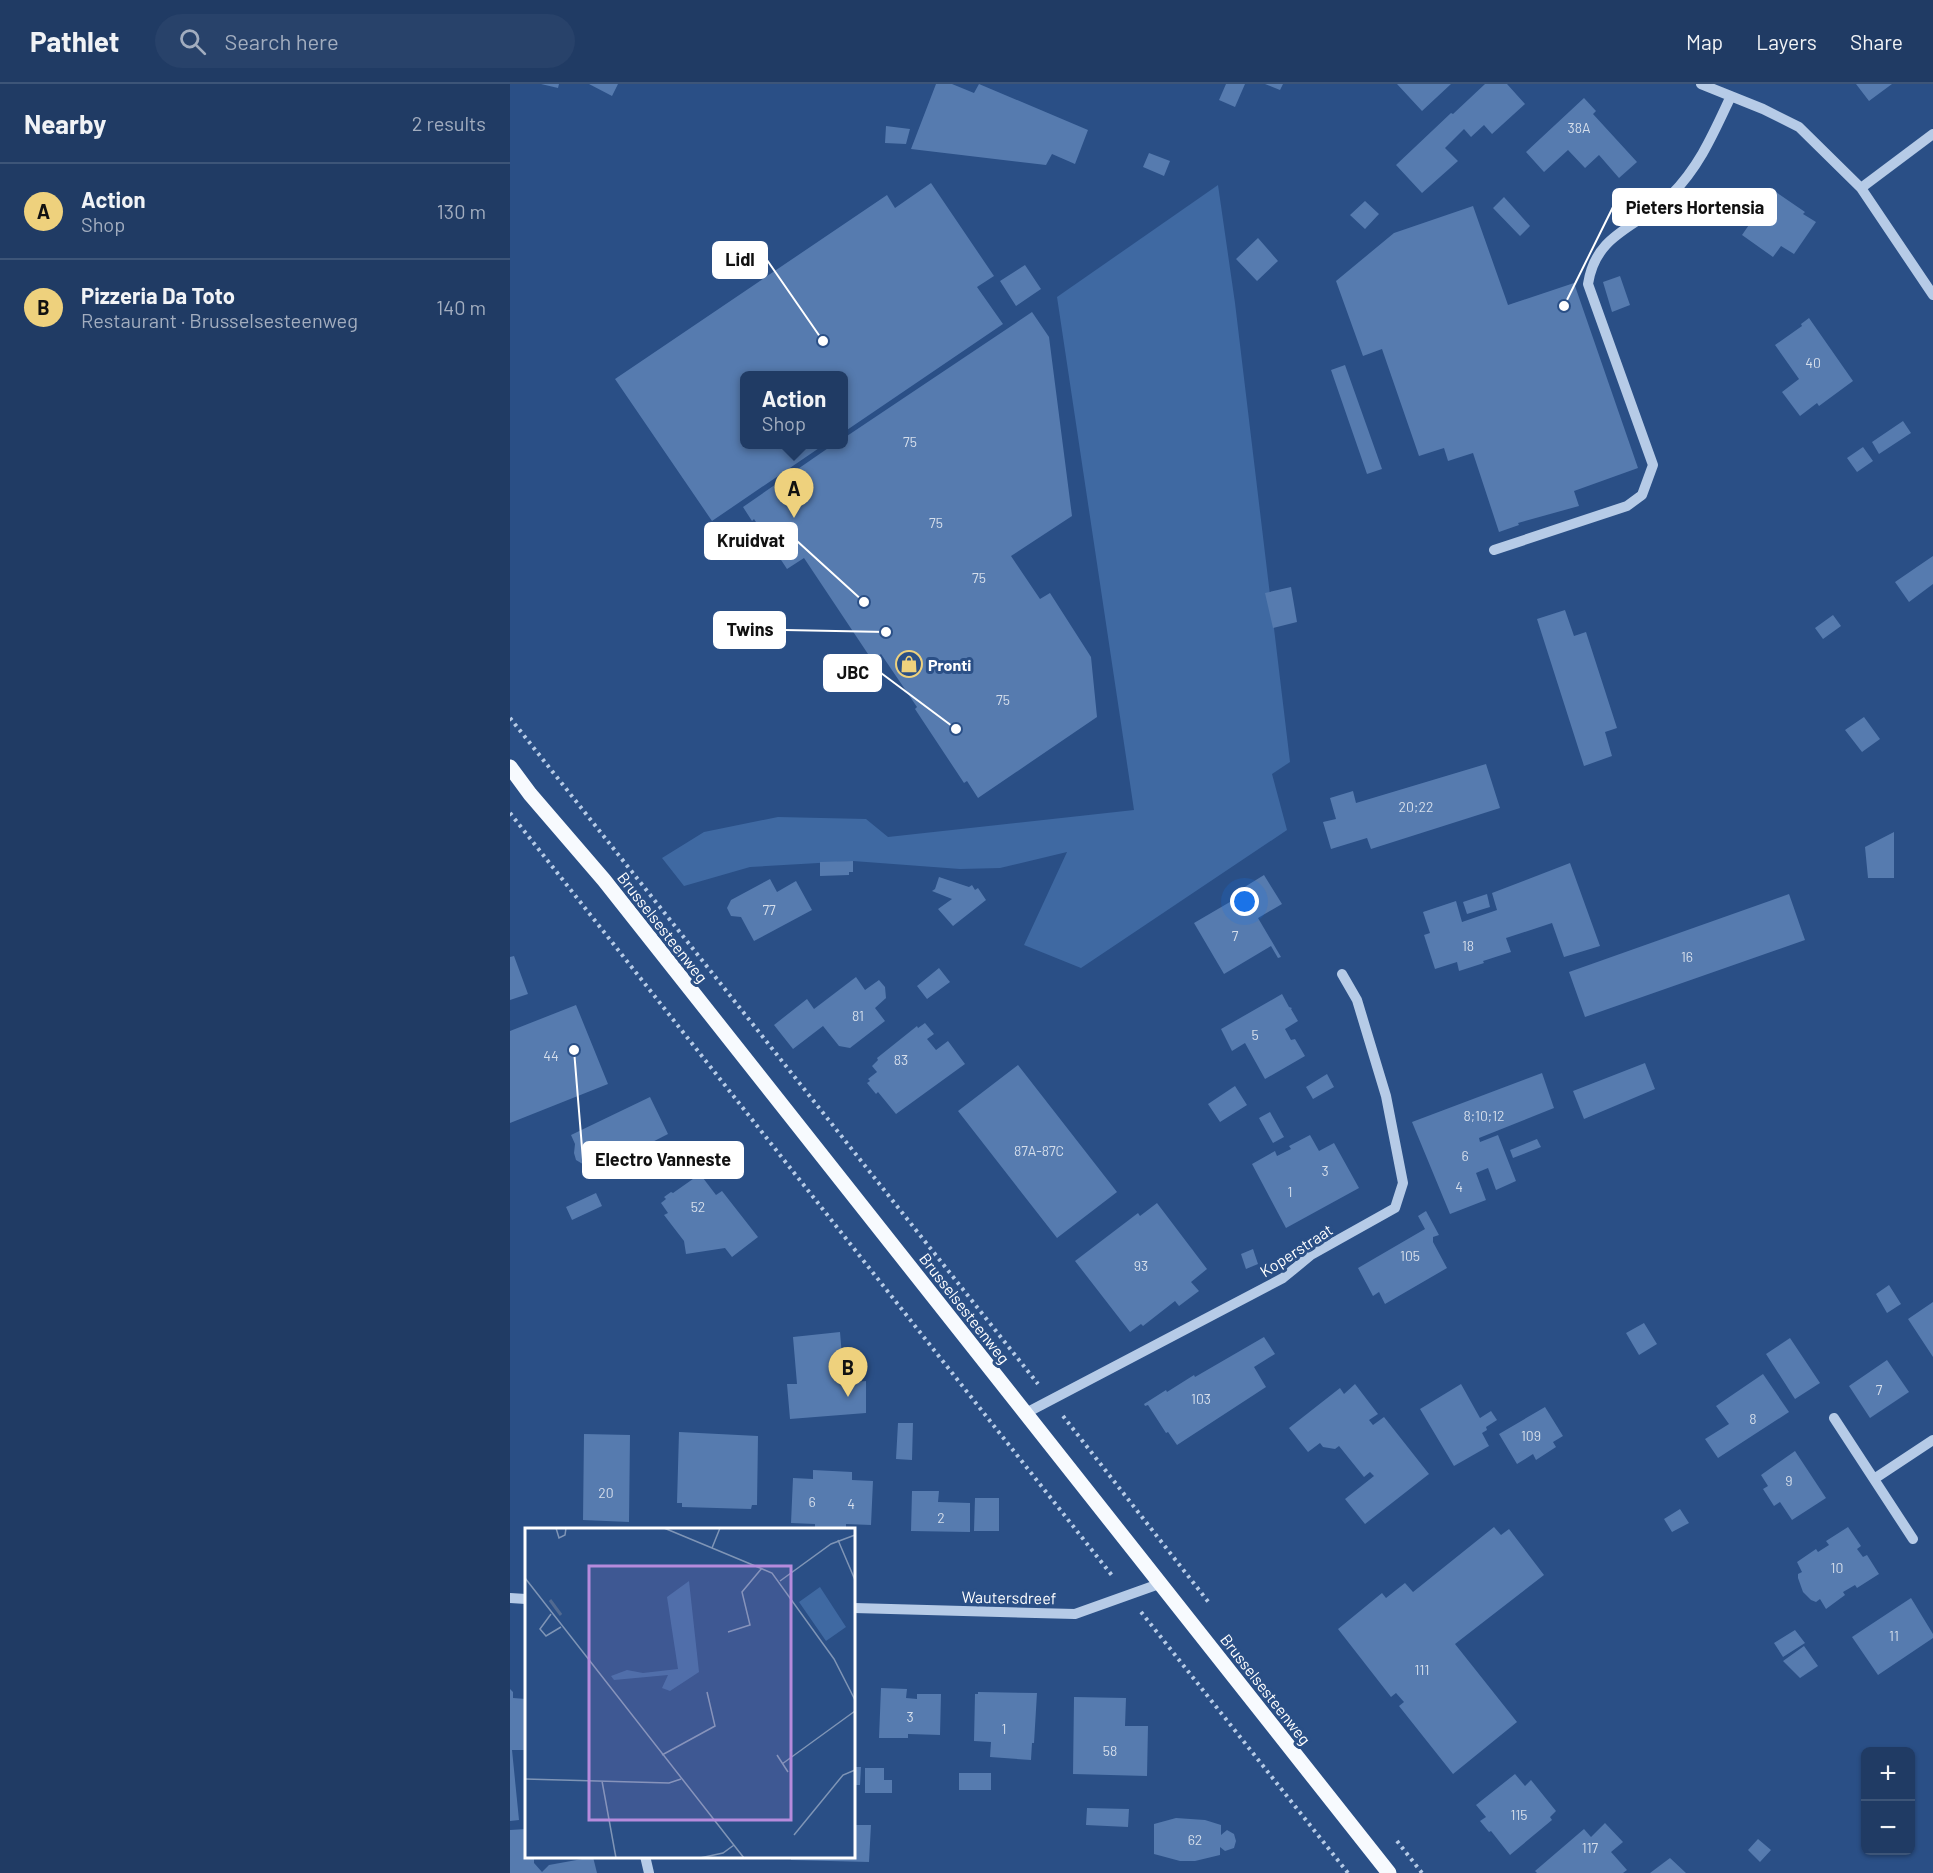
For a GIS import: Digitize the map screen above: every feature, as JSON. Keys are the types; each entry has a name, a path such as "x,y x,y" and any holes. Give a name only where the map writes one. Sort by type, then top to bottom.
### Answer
{"main road":[{"name":"Brusselsesteenweg","path":"510,767 609,887 1389,1873"}],"street":[{"path":"1701,84 1799,127 1861,188 1933,296"},
{"path":"1494,550 1627,506 1642,495 1653,465 1588,284 1591,267 1600,250 1613,237 1646,216 1671,195 1704,153 1731,96"},
{"path":"1861,188 1933,134"},
{"name":"Koperstraat","path":"1026,1413 1283,1278 1311,1255 1395,1208 1403,1183 1386,1096 1357,1000 1342,974"},
{"path":"1834,1418 1913,1539"},
{"path":"1874,1479 1933,1440"},
{"name":"Wautersdreef","path":"855,1608 1075,1614 1159,1584"},
{"path":"510,1598 525,1599"},
{"path":"645,1858 649,1873"}],"path":[{"path":"510,718 1210,1604"},
{"path":"510,813 1348,1873"},
{"path":"1393,1836 1422,1873"}],"shaded area":[{"path":"1218,185 1235,303 1290,762 1272,774 1287,830 1081,968 1024,945 1067,852 1000,868 960,869 853,861 750,867 684,886 662,858 704,832 778,817 866,819 888,837 1134,810 1057,297"}],"building":[{"path":"541,84 559,84 558,88"},
{"path":"589,84 618,84 612,96"},
{"path":"936,84 952,84 974,93 979,84 1088,130 1075,164 1052,154 1046,165 911,149"},
{"path":"1226,84 1245,84 1235,107 1219,100"},
{"path":"1265,84 1283,84 1280,90"},
{"path":"1397,84 1451,84 1422,111"},
{"path":"1485,84 1507,84 1525,104 1492,134 1484,125 1471,137 1464,129 1445,148 1458,161 1422,193 1396,165"},
{"path":"1856,84 1892,84 1869,101"},
{"path":"1584,98 1596,111 1593,114 1637,162 1619,178 1599,155 1585,168 1568,150 1544,172 1526,152"},
{"path":"886,126 910,129 906,144 885,143"},
{"path":"1149,153 1170,161 1164,176 1143,167"},
{"path":"931,183 994,276 977,287 1003,324 848,429 848,371 740,371 740,449 818,449 712,521 615,379 887,195 895,208"},
{"path":"1773,190 1816,222 1794,254 1781,246 1773,257 1742,235"},
{"path":"1504,197 1530,226 1520,236 1493,208"},
{"path":"1365,201 1379,214 1365,229 1350,215"},
{"path":"1473,206 1508,305 1574,283 1638,468 1574,491 1579,506 1518,523 1519,525 1499,532 1473,453 1448,461 1444,448 1419,456 1382,349 1363,356 1336,281 1394,233"},
{"path":"1258,238 1278,261 1257,281 1236,259"},
{"path":"1025,265 1041,289 1016,306 1000,281"},
{"path":"1620,276 1630,305 1612,312 1603,282"},
{"path":"1032,312 1049,337 1072,516 1011,556 1040,599 1050,593 1091,657 1097,717 978,798 967,781 964,783 881,654 872,660 804,558 787,569 754,519 752,521 743,507 827,449 848,449 848,435"},
{"path":"1809,318 1853,381 1819,406 1817,403 1800,416 1782,392 1799,379 1775,345 1802,326 1801,324"},
{"path":"1345,365 1382,469 1367,474 1331,370"},
{"path":"1903,421 1911,433 1879,454 1872,442"},
{"path":"1863,447 1873,461 1857,472 1847,458"},
{"path":"1933,556 1933,584 1909,602 1895,582"},
{"path":"1291,587 1297,622 1273,628 1265,593"},
{"path":"1565,610 1574,636 1586,632 1617,728 1605,732 1612,756 1584,766 1537,619"},
{"path":"1833,615 1841,626 1823,639 1815,628"},
{"path":"1864,717 1880,739 1862,752 1845,730"},
{"path":"1486,764 1500,808 1371,849 1367,838 1331,849 1323,822 1336,819 1330,798 1353,791 1356,803"},
{"path":"1894,832 1894,878 1868,878 1865,847"},
{"path":"853,861 853,872 849,872 849,875 820,876 820,862"},
{"path":"1570,863 1600,946 1564,957 1552,923 1506,938 1511,952 1483,961 1484,963 1459,971 1457,962 1435,969 1424,935 1430,933 1423,912 1456,901 1462,922 1497,910 1492,893"},
{"path":"1264,875 1282,904 1258,918 1281,957 1278,958 1271,946 1224,974 1194,923 1247,892 1243,888"},
{"path":"939,877 969,887 972,885 975,890 978,888 986,900 953,926 938,909 952,899 932,891"},
{"path":"770,879 777,892 796,881 812,910 754,941 741,917 731,916 727,908 731,900"},
{"path":"1487,894 1490,907 1467,914 1463,902"},
{"path":"1789,894 1805,940 1585,1017 1569,972"},
{"path":"514,956 528,994 510,1000 510,957"},
{"path":"939,968 950,982 927,999 917,986"},
{"path":"856,977 865,990 879,980 885,987 886,998 875,1008 885,1021 850,1048 839,1046 823,1026 793,1049 774,1025 807,999 814,1009"},
{"path":"1282,994 1298,1021 1285,1029 1291,1040 1295,1039 1305,1056 1265,1079 1245,1043 1232,1051 1221,1029"},
{"path":"576,1005 608,1084 510,1123 510,1031"},
{"path":"925,1023 934,1034 927,1039 936,1050 948,1041 965,1064 896,1114 878,1092 876,1094 867,1083 870,1081 868,1079 877,1072 872,1066 878,1060 877,1058 917,1026 918,1028"},
{"path":"1645,1063 1655,1089 1584,1119 1573,1091"},
{"path":"1018,1065 1117,1192 1057,1238 958,1111"},
{"path":"1542,1073 1554,1108 1479,1138 1480,1142 1498,1135 1516,1181 1496,1190 1488,1168 1476,1173 1486,1200 1450,1214 1412,1122"},
{"path":"1327,1074 1334,1087 1313,1099 1306,1087"},
{"path":"1235,1086 1247,1105 1220,1122 1208,1104"},
{"path":"650,1097 668,1134 590,1174 586,1166 576,1160 575,1144 571,1135"},
{"path":"1270,1112 1284,1137 1273,1143 1259,1118"},
{"path":"1310,1135 1319,1151 1334,1143 1359,1188 1286,1228 1252,1164 1275,1151 1277,1156 1291,1149 1289,1146"},
{"path":"1537,1139 1541,1147 1513,1158 1510,1150"},
{"path":"700,1174 716,1195 722,1191 758,1237 732,1257 725,1248 686,1254 684,1241 664,1215 668,1213 661,1203 666,1199 664,1197"},
{"path":"596,1193 602,1206 572,1220 566,1207"},
{"path":"1157,1203 1207,1269 1191,1282 1199,1291 1179,1306 1175,1301 1143,1326 1141,1324 1130,1332 1075,1261 1138,1213 1140,1216"},
{"path":"1426,1211 1439,1235 1433,1237 1433,1242 1447,1268 1385,1304 1379,1292 1373,1296 1358,1268 1425,1229 1418,1216"},
{"path":"1253,1249 1258,1264 1246,1269 1241,1254"},
{"path":"1889,1285 1901,1304 1887,1313 1876,1294"},
{"path":"1933,1302 1933,1357 1908,1319"},
{"path":"1644,1323 1657,1344 1639,1355 1626,1333"},
{"path":"840,1332 842,1356 854,1355 855,1382 866,1381 866,1413 790,1419 787,1384 797,1384 793,1337"},
{"path":"1264,1337 1275,1354 1254,1367 1266,1387 1177,1445 1168,1432 1166,1433 1148,1405 1144,1404"},
{"path":"1790,1338 1820,1383 1795,1399 1766,1354"},
{"path":"1887,1360 1909,1392 1870,1418 1849,1386"},
{"path":"1763,1374 1789,1412 1718,1458 1705,1439 1729,1424 1716,1406"},
{"path":"1355,1384 1378,1414 1369,1420 1373,1425 1384,1417 1429,1474 1365,1524 1345,1499 1374,1476 1370,1472 1364,1477 1339,1446 1335,1449 1323,1447 1320,1443 1308,1452 1289,1428 1340,1388 1344,1394"},
{"path":"1461,1384 1480,1418 1491,1411 1497,1420 1486,1427 1487,1430 1482,1433 1489,1446 1454,1466 1420,1409"},
{"path":"1545,1407 1563,1436 1553,1442 1556,1447 1536,1460 1533,1454 1517,1464 1499,1434"},
{"path":"898,1423 913,1423 912,1460 896,1459"},
{"path":"679,1432 758,1436 757,1505 752,1505 751,1509 682,1507 682,1503 677,1503"},
{"path":"584,1434 630,1435 629,1522 583,1520"},
{"path":"1795,1451 1826,1498 1792,1520 1780,1502 1774,1506 1763,1489 1768,1486 1761,1475"},
{"path":"813,1470 852,1472 852,1480 873,1481 871,1525 846,1524 846,1528 815,1528 815,1524 791,1523 793,1478 813,1479"},
{"path":"912,1491 939,1491 938,1502 970,1503 970,1532 911,1531"},
{"path":"975,1498 999,1498 999,1531 974,1531"},
{"path":"1680,1509 1689,1523 1672,1532 1664,1519"},
{"path":"1494,1527 1501,1535 1509,1529 1544,1575 1455,1644 1517,1722 1453,1774 1399,1706 1404,1702 1396,1693 1391,1697 1338,1629 1382,1593 1386,1598 1405,1583 1413,1592"},
{"path":"1848,1527 1861,1546 1857,1549 1863,1557 1867,1555 1879,1574 1857,1588 1855,1585 1843,1592 1845,1595 1826,1609 1820,1599 1816,1602 1811,1600 1803,1592 1798,1578 1798,1574 1802,1572 1797,1562 1816,1549 1818,1552 1829,1545 1826,1541"},
{"path":"1911,1598 1933,1634 1933,1638 1878,1675 1852,1637"},
{"path":"1795,1630 1805,1643 1783,1657 1774,1643"},
{"path":"1804,1646 1818,1666 1800,1678 1783,1661"},
{"path":"881,1688 907,1689 906,1698 917,1699 917,1694 941,1694 940,1735 908,1734 908,1738 879,1738"},
{"path":"510,1689 513,1692 513,1698 525,1699 525,1750 512,1750 519,1820 510,1821"},
{"path":"978,1692 1037,1693 1031,1760 990,1757 991,1742 974,1741 975,1694"},
{"path":"1074,1697 1126,1698 1125,1726 1148,1726 1147,1776 1073,1774"},
{"path":"855,1767 861,1767 860,1785 855,1785"},
{"path":"865,1768 884,1768 884,1780 892,1780 892,1793 865,1793"},
{"path":"959,1773 991,1773 991,1790 959,1790"},
{"path":"1515,1774 1525,1786 1531,1780 1556,1811 1550,1817 1552,1820 1510,1855 1480,1821 1486,1817 1476,1805"},
{"path":"1087,1808 1129,1809 1128,1827 1086,1825"},
{"path":"1176,1818 1205,1820 1221,1825 1221,1835 1227,1830 1234,1834 1236,1841 1234,1848 1225,1851 1220,1847 1220,1855 1195,1861 1180,1861 1154,1854 1154,1824"},
{"path":"1605,1823 1623,1842 1611,1852 1627,1870 1623,1873 1537,1873 1535,1871 1584,1829 1591,1837"},
{"path":"855,1825 871,1825 869,1862 791,1860 791,1858 855,1858"},
{"path":"525,1829 525,1858 534,1858 534,1863 542,1872 549,1865 593,1858 597,1873 510,1873 510,1830"},
{"path":"1758,1839 1771,1850 1760,1862 1748,1850"},
{"path":"1670,1858 1686,1873 1650,1873"}],"place":[{"name":"Pieters Hortensia","path":"1564,306"},
{"name":"Lidl","path":"823,341"},
{"name":"Action","path":"794,518"},
{"name":"Kruidvat","path":"864,602"},
{"name":"Twins","path":"886,632"},
{"name":"Pronti","path":"909,664"},
{"name":"JBC","path":"956,729"},
{"name":"Electro Vanneste","path":"574,1050"},
{"name":"Pizzeria Da Toto","path":"848,1397"}]}
